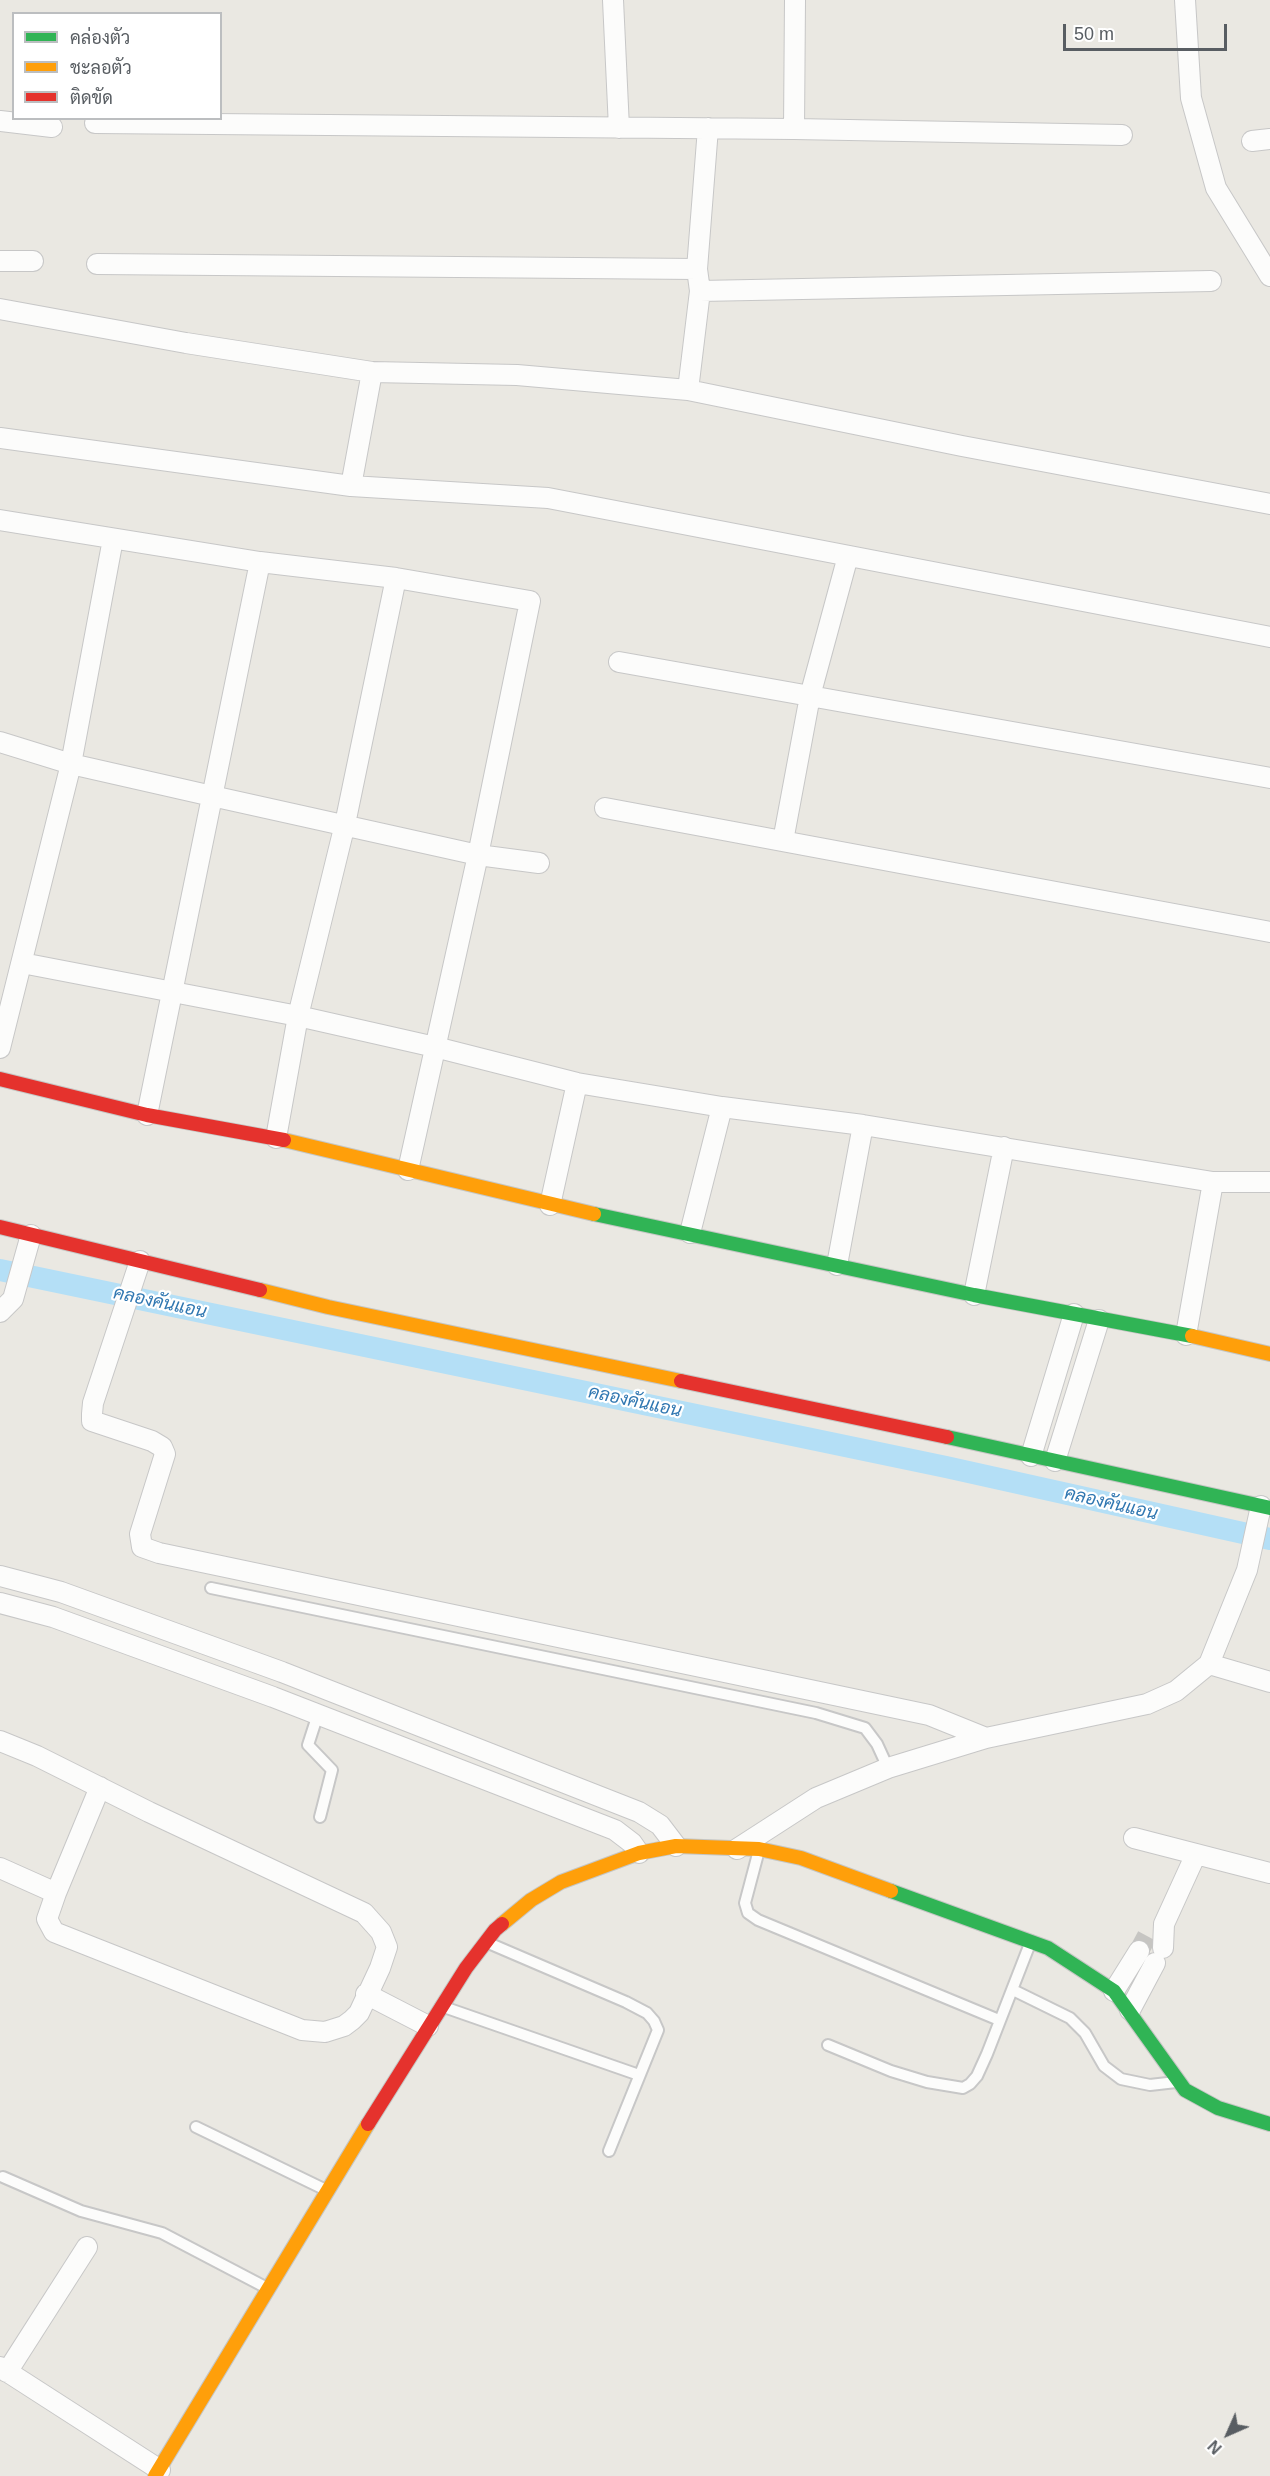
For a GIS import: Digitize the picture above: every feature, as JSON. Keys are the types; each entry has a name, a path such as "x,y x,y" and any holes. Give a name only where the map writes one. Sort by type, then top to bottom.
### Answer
{"street":[{"path":"614,0 620,128"},
{"path":"794,129 795,0"},
{"path":"1185,0 1191,98 1216,188 1270,276"},
{"path":"0,121 52,127"},
{"path":"95,123 794,129 1122,135"},
{"path":"688,390 700,291 697,268 708,128"},
{"path":"0,261 33,261"},
{"path":"97,264 697,268"},
{"path":"700,291 1211,281"},
{"path":"0,309 372,372 517,375 688,390 962,446 1270,504"},
{"path":"351,486 372,372"},
{"path":"0,438 351,486 548,498 1270,638"},
{"path":"0,520 113,540 260,562 396,578 530,601 478,855 408,1170"},
{"path":"0,1048 71,764 113,540"},
{"path":"783,841 810,696 848,556"},
{"path":"147,1114 260,562"},
{"path":"276,1138 298,1016 345,824 396,578"},
{"path":"619,662 1270,778"},
{"path":"0,742 71,764 212,796 478,855 539,862"},
{"path":"605,808 1270,932"},
{"path":"22,963 298,1016 435,1047 577,1083 723,1107 863,1125 1213,1182 1270,1182"},
{"path":"0,1079 147,1114 276,1138 550,1205 974,1295 1270,1353"},
{"path":"550,1205 577,1083"},
{"path":"690,1233 723,1107"},
{"path":"837,1265 863,1125"},
{"path":"974,1295 1004,1147"},
{"path":"1186,1335 1213,1182"},
{"path":"0,1227 29,1243 140,1262 340,1310 1031,1455 1263,1511 1247,1570 1209,1664 1176,1691 1147,1704 986,1738 888,1768 816,1798 737,1849"},
{"path":"6,1306 29,1243"},
{"path":"140,1262 93,1402 92,1421 152,1441 162,1447 165,1454 141,1534 142,1547 929,1715 986,1738"},
{"path":"1031,1455 1074,1314"},
{"path":"1055,1461 1099,1320"},
{"path":"0,1576 61,1592 282,1672 639,1812 660,1825 676,1846"},
{"path":"53,1617 61,1592"},
{"path":"0,1603 53,1617 273,1697 615,1830 632,1843 639,1853"},
{"path":"1209,1664 1270,1682"},
{"path":"273,1697 282,1672"},
{"path":"0,1741 37,1756 364,1913 381,1932 387,1947 380,1968 358,2013 345,2026 325,2032 303,2030 54,1932 47,1919 100,1787"},
{"path":"1134,1838 1270,1873"},
{"path":"87,2247 4,2370 158,2473 428,2026 495,1930 531,1900 561,1882 639,1853 676,1846 759,1849 801,1858 1048,1948 1114,1991 1130,2010 1185,2090 1218,2108 1270,2124"},
{"path":"1130,2010 1159,1956 1164,1924 1196,1854"},
{"path":"0,1868 56,1893"},
{"path":"1114,1991 1143,1943 1164,1924"},
{"path":"366,1994 428,2026"}],"lane":[{"path":"211,1588 816,1713 865,1728 877,1744 888,1768"},
{"path":"318,1714 308,1744 332,1770 320,1817"},
{"path":"759,1849 745,1903 748,1913 758,1920 999,2020"},
{"path":"828,2045 891,2071 927,2082 963,2088 977,2076 1031,1941"},
{"path":"486,1942 647,2013 658,2030 609,2151"},
{"path":"1013,1990 1070,2018 1085,2033 1104,2066 1121,2079 1149,2085 1179,2082"},
{"path":"441,2006 639,2075"},
{"path":"196,2127 329,2191"},
{"path":"3,2177 81,2211 162,2234 270,2289"}],"waterway":[{"name":"คลองคันแอน","path":"0,1270 946,1467 1270,1539"}],"tunnel":[{"path":"1139,1951 1147,1936"}],"traffic: fast":[{"path":"594,1214 974,1295 1192,1336"},
{"path":"947,1437 1270,1508"},
{"path":"891,1891 1048,1948 1114,1991 1185,2090 1218,2108 1270,2124"}],"traffic: slow":[{"path":"284,1140 594,1214"},
{"path":"260,1290 328,1307 681,1381"},
{"path":"1192,1336 1270,1354"},
{"path":"502,1924 531,1900 561,1882 639,1853 676,1846 759,1849 801,1858 891,1891"},
{"path":"155,2476 368,2124"}],"traffic: jam":[{"path":"0,1079 147,1115 284,1140"},
{"path":"0,1227 260,1290"},
{"path":"681,1381 947,1437"},
{"path":"368,2124 466,1968 502,1924"}]}
